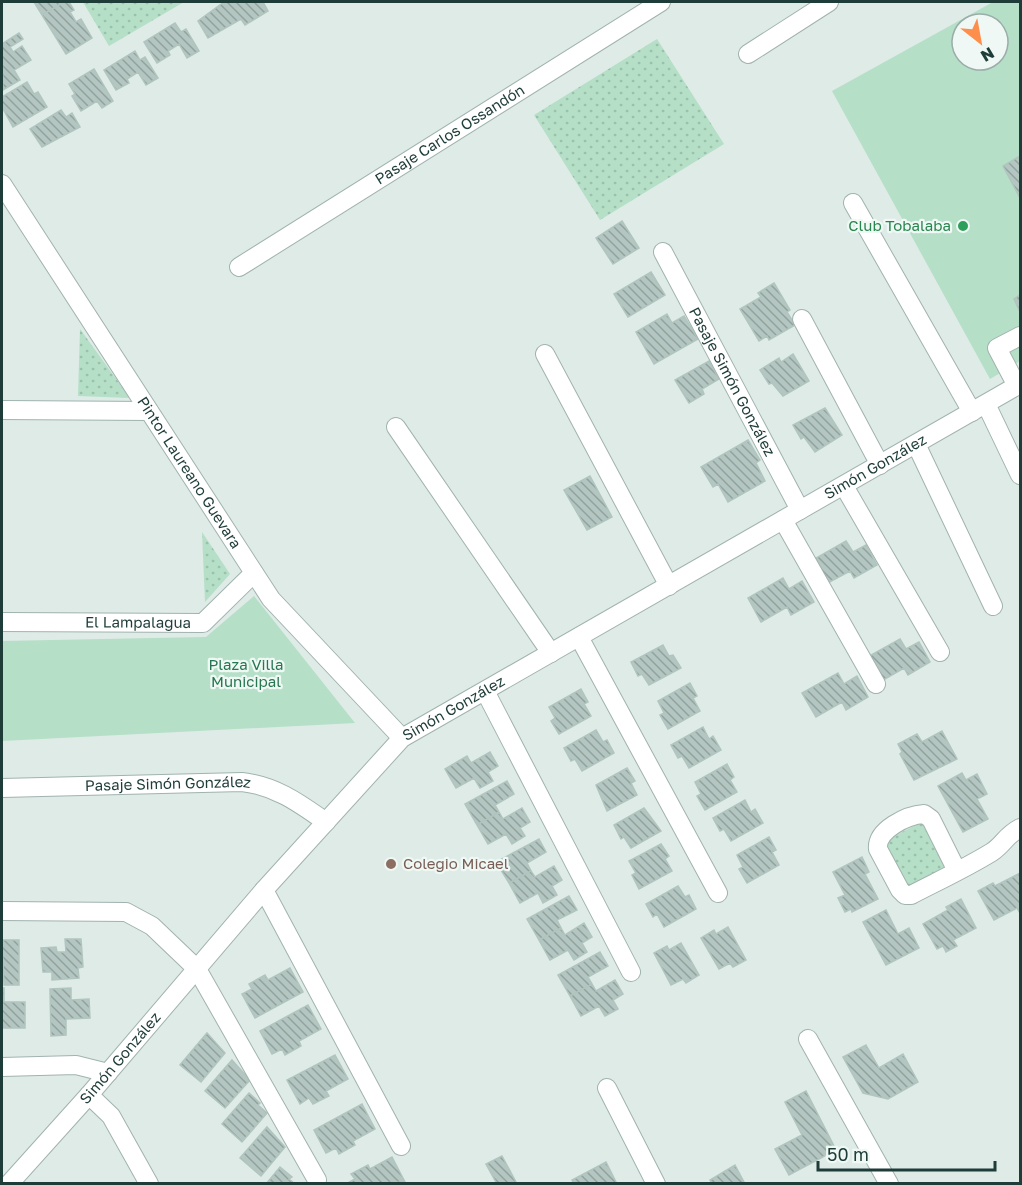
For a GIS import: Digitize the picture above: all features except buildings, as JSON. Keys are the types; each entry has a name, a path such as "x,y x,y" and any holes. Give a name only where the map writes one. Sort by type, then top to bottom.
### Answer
{"street":[{"name":"Pasaje Carlos Ossandón","path":"239,267 661,2"},
{"path":"748,54 830,2"},
{"name":"Pintor Laureano Guevara","path":"4,192 271,599 402,738"},
{"path":"853,204 1020,475"},
{"name":"Pasaje Simón González","path":"663,252 800,510"},
{"path":"802,319 880,465"},
{"path":"1019,385 997,348 1020,336"},
{"path":"545,354 669,586"},
{"name":"Simón González","path":"9,1184 89,1095 264,890 402,738 1019,385"},
{"path":"2,410 149,411"},
{"path":"396,427 551,653"},
{"path":"916,444 993,606"},
{"path":"844,486 940,652"},
{"path":"783,520 876,684"},
{"name":"El Lampalagua","path":"2,622 202,623 254,573"},
{"path":"579,637 718,893"},
{"path":"485,690 631,972"},
{"name":"Pasaje Simón González","path":"2,788 242,782 271,788 288,795 326,822"},
{"path":"957,872 931,819 924,814 915,815 881,834 877,841 878,849 905,895 911,895 957,872 992,852 1001,846 1006,836 1020,828"},
{"path":"264,890 401,1146"},
{"path":"2,911 126,912 152,926 197,969 317,1180"},
{"path":"808,1039 889,1184"},
{"path":"2,1067 76,1065 108,1072"},
{"path":"608,1088 656,1184"},
{"path":"89,1095 111,1116 149,1184"}],"green space":[{"path":"83,2 184,2 109,46"},
{"name":"Club Tobalaba","path":"993,2 1019,2 1020,361 990,379 832,91 950,26 950,72 1010,72 1010,12 975,12"},
{"path":"657,39 724,144 600,220 534,115"},
{"path":"80,329 130,398 78,396"},
{"path":"202,532 230,574 205,602"},
{"name":"Plaza Villa Municipal","path":"254,596 355,723 2,741 2,641 206,637"},
{"path":"922,822 946,868 908,888 884,841"}],"place":[{"name":"Club Tobalaba","path":"963,226"},
{"name":"Colegio Micael","path":"391,864"}]}
